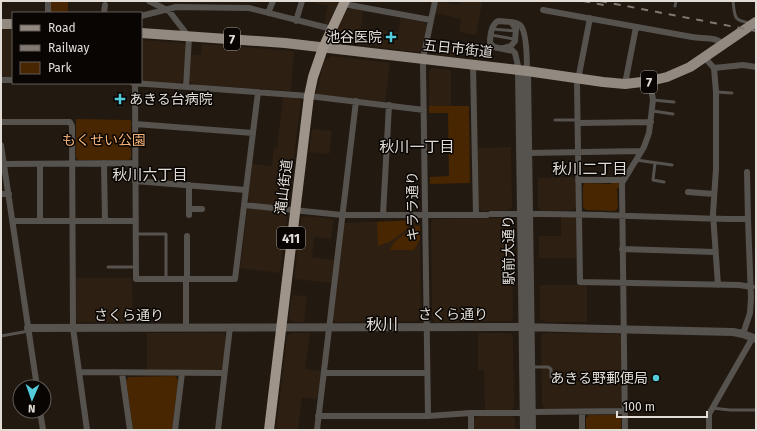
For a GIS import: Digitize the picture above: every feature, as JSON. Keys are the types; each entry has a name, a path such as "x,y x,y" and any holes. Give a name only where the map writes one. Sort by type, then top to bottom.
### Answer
{"highway":[{"name":"滝山街道","path":"269,430 309,96 313,77 323,48 345,3"}],"main road":[{"name":"五日市街道","path":"142,33 285,43 625,84 650,82 678,73 705,58 755,21"},
{"path":"1,24 12,24"}],"street":[{"path":"48,1 48,12"},
{"path":"150,1 166,9 189,37 186,87"},
{"path":"212,8 213,1"},
{"path":"248,8 251,1"},
{"path":"268,13 273,1"},
{"path":"296,21 302,1"},
{"name":"キララ通り","path":"428,416 424,60 435,1"},
{"path":"345,3 431,20"},
{"path":"142,16 166,9 177,4 212,8 248,8 332,29"},
{"path":"104,12 105,5"},
{"path":"543,10 701,39 716,40 720,41 723,45"},
{"path":"590,18 577,86 580,282 752,287"},
{"path":"495,23 512,23 520,25 523,31 523,71 514,52 504,48 494,47 491,44 492,29 495,23"},
{"path":"504,48 511,46 516,39 515,25 512,23"},
{"path":"625,84 636,27"},
{"path":"705,58 714,68 716,92 716,169 713,219 718,285"},
{"path":"474,65 476,215"},
{"path":"714,68 743,65 756,67"},
{"name":"駅前大通り","path":"523,71 528,152 525,214"},
{"name":"駅前大通り","path":"523,71 528,412 532,430"},
{"path":"1,80 12,80"},
{"path":"625,430 622,183 641,151 649,133 653,111 650,82"},
{"path":"134,84 136,279 236,279 258,92"},
{"path":"142,84 309,96 424,110"},
{"path":"317,430 356,101"},
{"path":"383,215 389,105"},
{"path":"578,121 651,122"},
{"path":"1,122 70,122 72,126 73,328 87,430"},
{"path":"135,124 253,133"},
{"path":"1,145 36,379"},
{"path":"528,152 641,151"},
{"path":"104,163 104,221"},
{"path":"4,164 135,163"},
{"path":"40,164 40,221"},
{"path":"743,334 750,313 752,287 747,172"},
{"path":"578,184 623,180"},
{"path":"135,181 246,190"},
{"path":"189,186 189,212 202,209"},
{"path":"688,192 714,194"},
{"path":"1,194 9,194"},
{"path":"244,205 342,215 579,213 713,219 748,219"},
{"path":"13,222 136,221"},
{"path":"186,328 187,236"},
{"path":"622,249 715,252"},
{"name":"さくら通り","path":"29,330 73,328 329,326 527,327 733,332 755,336"},
{"path":"218,430 230,327"},
{"name":"駅前大通り","path":"524,430 528,412 532,367 527,327"},
{"path":"709,430 709,414 755,336"},
{"path":"80,372 224,373"},
{"path":"122,373 130,430"},
{"path":"175,430 182,373"},
{"path":"324,373 427,373"},
{"path":"318,416 428,416 471,413 625,411"},
{"path":"582,412 582,430"},
{"path":"471,413 471,430"},
{"path":"41,419 43,430"}],"lane":[{"path":"675,6 676,1"},
{"path":"733,1 735,18 739,21 755,21"},
{"path":"492,29 516,32"},
{"path":"491,36 516,39"},
{"path":"716,92 732,93"},
{"path":"653,100 674,102"},
{"path":"653,111 673,114"},
{"path":"555,120 578,121"},
{"path":"636,160 672,165"},
{"path":"655,163 653,180 664,182"},
{"path":"136,234 166,234 166,279"},
{"path":"108,267 136,267"},
{"path":"1,336 29,330"},
{"path":"532,367 548,367 551,369 551,376"},
{"path":"712,408 756,410"}],"shaded area":[{"path":"314,1 339,1 327,25 324,25 328,6 314,3"},
{"path":"437,1 460,5 461,1 481,1 482,3 476,35 459,32 461,19 435,13"},
{"path":"350,8 363,11 361,28 399,32 400,18 424,22 427,25 422,49 418,52 339,42 335,34 346,11"},
{"path":"1,29 12,30 12,78 1,78"},
{"path":"142,40 183,43 186,46 183,80 180,84 142,81"},
{"path":"441,40 456,44 454,56 438,55"},
{"path":"202,44 294,51 291,91 192,84 189,81 190,55 201,55"},
{"path":"332,56 390,63 385,102 316,94 324,61"},
{"path":"432,68 451,70 451,106 429,106 429,71"},
{"path":"283,96 298,98 301,101 288,204 284,207 251,203 248,199 252,164 272,166 274,147 277,148"},
{"path":"312,129 332,131 329,154 309,152"},
{"path":"511,147 512,207 508,210 482,211 479,207 478,148"},
{"path":"576,177 576,207 573,210 542,211 538,208 538,178"},
{"path":"250,208 284,212 287,216 280,273 240,268 247,211"},
{"path":"305,216 334,219 331,239 314,237 312,257 334,260 331,283 294,279 301,218"},
{"path":"561,216 573,216 576,219 576,258 539,258 539,236 561,236"},
{"path":"509,218 512,221 513,318 510,321 436,322 432,318 431,222 434,219"},
{"path":"416,220 420,223 421,318 417,321 335,322 332,319 344,223"},
{"path":"76,278 132,278 133,322 79,322 75,320"},
{"path":"540,285 587,285 587,322 544,322 540,318"},
{"path":"292,295 307,296 304,322 293,322 289,318"},
{"path":"147,333 223,333 226,336 223,367 219,371 147,371"},
{"path":"292,333 310,333 305,369 321,371 317,399 302,398 298,429 300,430 276,430 287,336"},
{"path":"478,333 510,333 513,336 514,407 512,410 485,410 484,370 478,370"},
{"path":"544,333 618,334 621,338 622,405 619,408 545,409 542,405 541,336"},
{"path":"511,415 515,419 515,430 474,430 473,419 477,416"}],"green space":[{"path":"51,1 68,1 68,12 51,12"},
{"path":"429,106 469,106 470,183 430,184 430,177 449,176 448,113 429,113"},
{"name":"もくせい公園","path":"76,119 131,120 131,158 129,160 78,160 76,157"},
{"path":"611,182 617,182 619,184 619,188 617,188 618,208 615,211 586,210 583,207 583,186 585,183 611,184"},
{"path":"412,220 398,237 378,246 377,222"},
{"path":"415,226 420,226 420,239 414,250 390,250 394,242"},
{"path":"175,376 178,380 172,430 133,430 126,380 129,377"},
{"path":"589,415 618,415 621,418 621,430 586,430 586,418"}],"railway":[{"path":"583,1 604,5"},
{"path":"600,1 756,31"}],"place":[{"name":"池谷医院","path":"391,37"},
{"name":"あきる台病院","path":"120,99"},
{"name":"あきる野郵便局","path":"656,378"}],"district":[{"name":"秋川一丁目","path":"417,147"},
{"name":"秋川二丁目","path":"590,169"},
{"name":"秋川六丁目","path":"150,175"},
{"name":"秋川","path":"382,324"}]}
